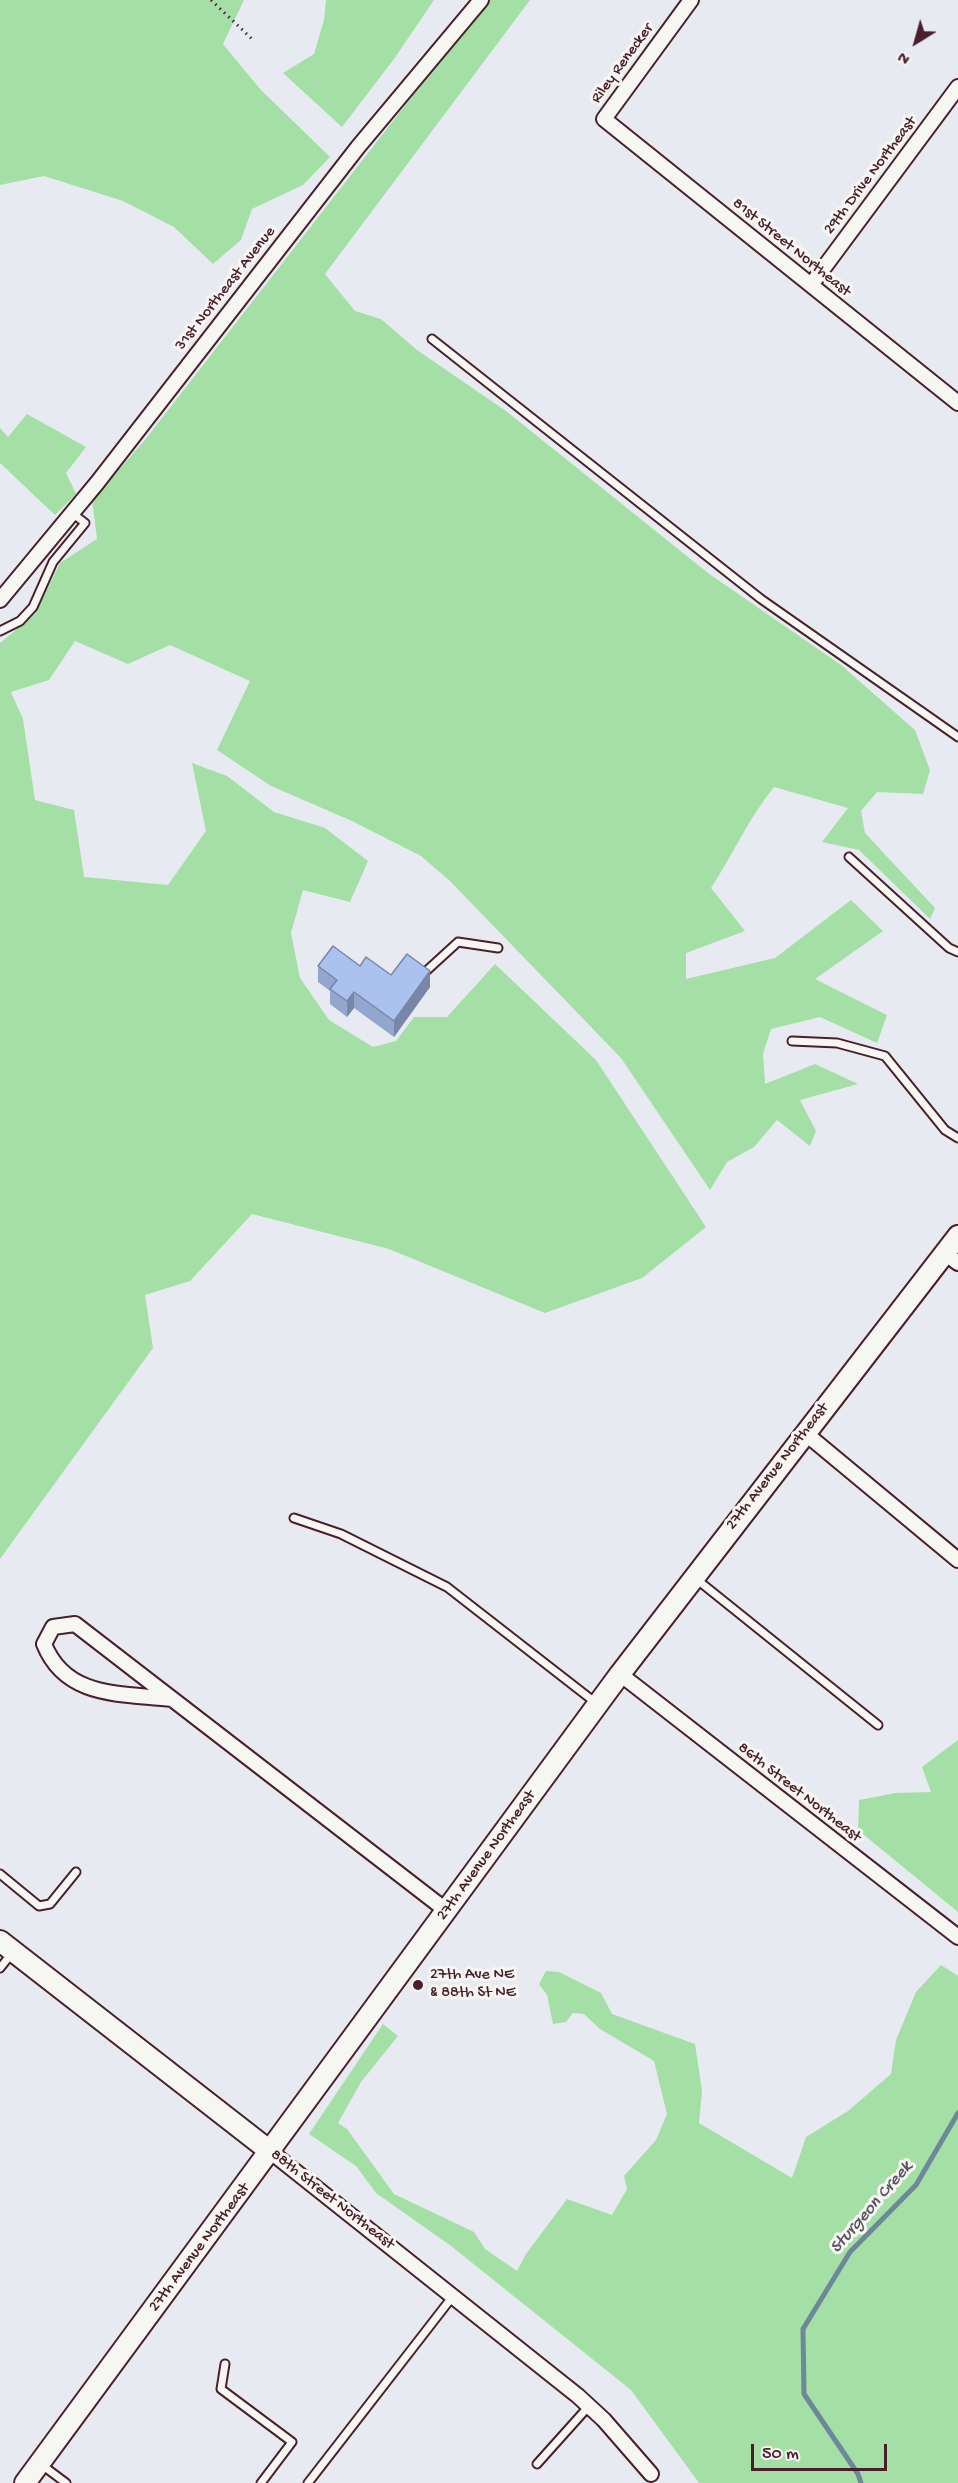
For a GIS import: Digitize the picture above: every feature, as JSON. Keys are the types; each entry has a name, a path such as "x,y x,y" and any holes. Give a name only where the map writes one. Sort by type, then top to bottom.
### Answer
{"street":[{"name":"31st Northeast Avenue","path":"0,600 72,513 358,147 481,0"},
{"name":"Riley Renecker","path":"604,119 691,0"},
{"name":"29th Drive Northeast","path":"811,285 958,87"},
{"name":"81st Street Northeast","path":"604,119 958,403"},
{"name":"27th Avenue Northeast","path":"25,2483 271,2152 620,1674 805,1433 952,1258 958,1236"},
{"path":"805,1433 958,1560"},
{"path":"172,1699 87,1688 64,1674 51,1659 45,1644 53,1627 75,1624 447,1911"},
{"name":"86th Street Northeast","path":"620,1674 958,1937"},
{"name":"88th Street Northeast","path":"7,1946 271,2152 589,2406 651,2474"}],"lane":[{"path":"432,339 761,599 958,737"},
{"path":"0,631 20,621 33,607 52,562 80,533 86,523 72,513"},
{"path":"849,857 949,948 958,952"},
{"path":"423,974 458,942 498,948"},
{"path":"792,1041 837,1043 885,1056 945,1130 958,1138"},
{"path":"294,1518 341,1534 447,1587 598,1705"},
{"path":"694,1577 878,1725"},
{"path":"0,1874 39,1906 45,1906 56,1897 76,1872"},
{"path":"0,1968 7,1946"},
{"path":"308,2483 453,2296"},
{"path":"225,2364 221,2389 292,2442 261,2483"},
{"path":"537,2464 589,2406"},
{"path":"40,2464 66,2483"}],"path":[{"path":"211,0 252,39"}],"green space":[{"path":"0,0 244,0 223,44 260,89 330,157 303,185 252,209 241,240 213,264 174,227 123,201 44,176 0,185"},
{"path":"326,0 434,0 394,59 342,127 283,73 314,54 324,20"},
{"path":"487,0 530,0 325,274 355,311 381,319 417,350 506,411 708,573 841,665 915,730 930,770 923,794 877,792 861,811 865,833 935,908 930,919 859,850 822,842 848,808 774,787 711,888 745,931 686,953 686,979 775,958 851,900 883,931 815,979 887,1015 877,1043 820,1017 771,1029 763,1054 765,1084 815,1064 858,1084 800,1100 816,1131 810,1146 777,1120 754,1147 727,1162 710,1190 621,1058 450,881 421,856 352,821 271,786 217,750 250,681 170,645 128,664 75,641 49,680 11,692 23,719 35,800 74,810 84,877 168,885 206,831 192,763 227,776 274,812 325,828 368,861 350,902 303,890 291,933 300,978 329,1020 373,1047 396,1041 414,1017 447,1017 495,964 596,1060 706,1227 642,1278 545,1313 389,1249 252,1214 190,1281 145,1295 153,1348 0,1559 0,643 35,614 60,563 97,539 92,500 144,441"},
{"path":"27,414 86,447 66,473 76,494 55,515 0,463 0,428 8,437"},
{"path":"958,1740 958,1912 858,1830 859,1800 896,1793 931,1792 922,1767"},
{"path":"941,1965 958,1976 958,2483 699,2483 631,2390 451,2246 376,2193 356,2166 309,2134 383,2024 398,2036 361,2082 338,2123 347,2129 394,2194 474,2232 485,2249 517,2271 526,2254 567,2199 612,2215 627,2189 624,2176 656,2140 667,2114 654,2061 600,2029 584,2014 573,2013 566,2022 553,2024 547,1995 539,1984 546,1971 559,1972 601,1993 612,2014 695,2044 702,2091 699,2123 792,2178 806,2137 848,2111 891,2074 896,2040 916,1992"}],"building":[{"path":"333,946 360,966 366,957 391,975 407,954 430,971 394,1021 354,992 347,1001 330,989 337,980 318,966"}],"waterway":[{"name":"Sturgeon Creek","path":"861,2483 858,2474 804,2394 803,2329 850,2252 916,2185 958,2113"}],"place":[{"name":"27th Ave NE & 88th St NE","path":"418,1985"}]}
